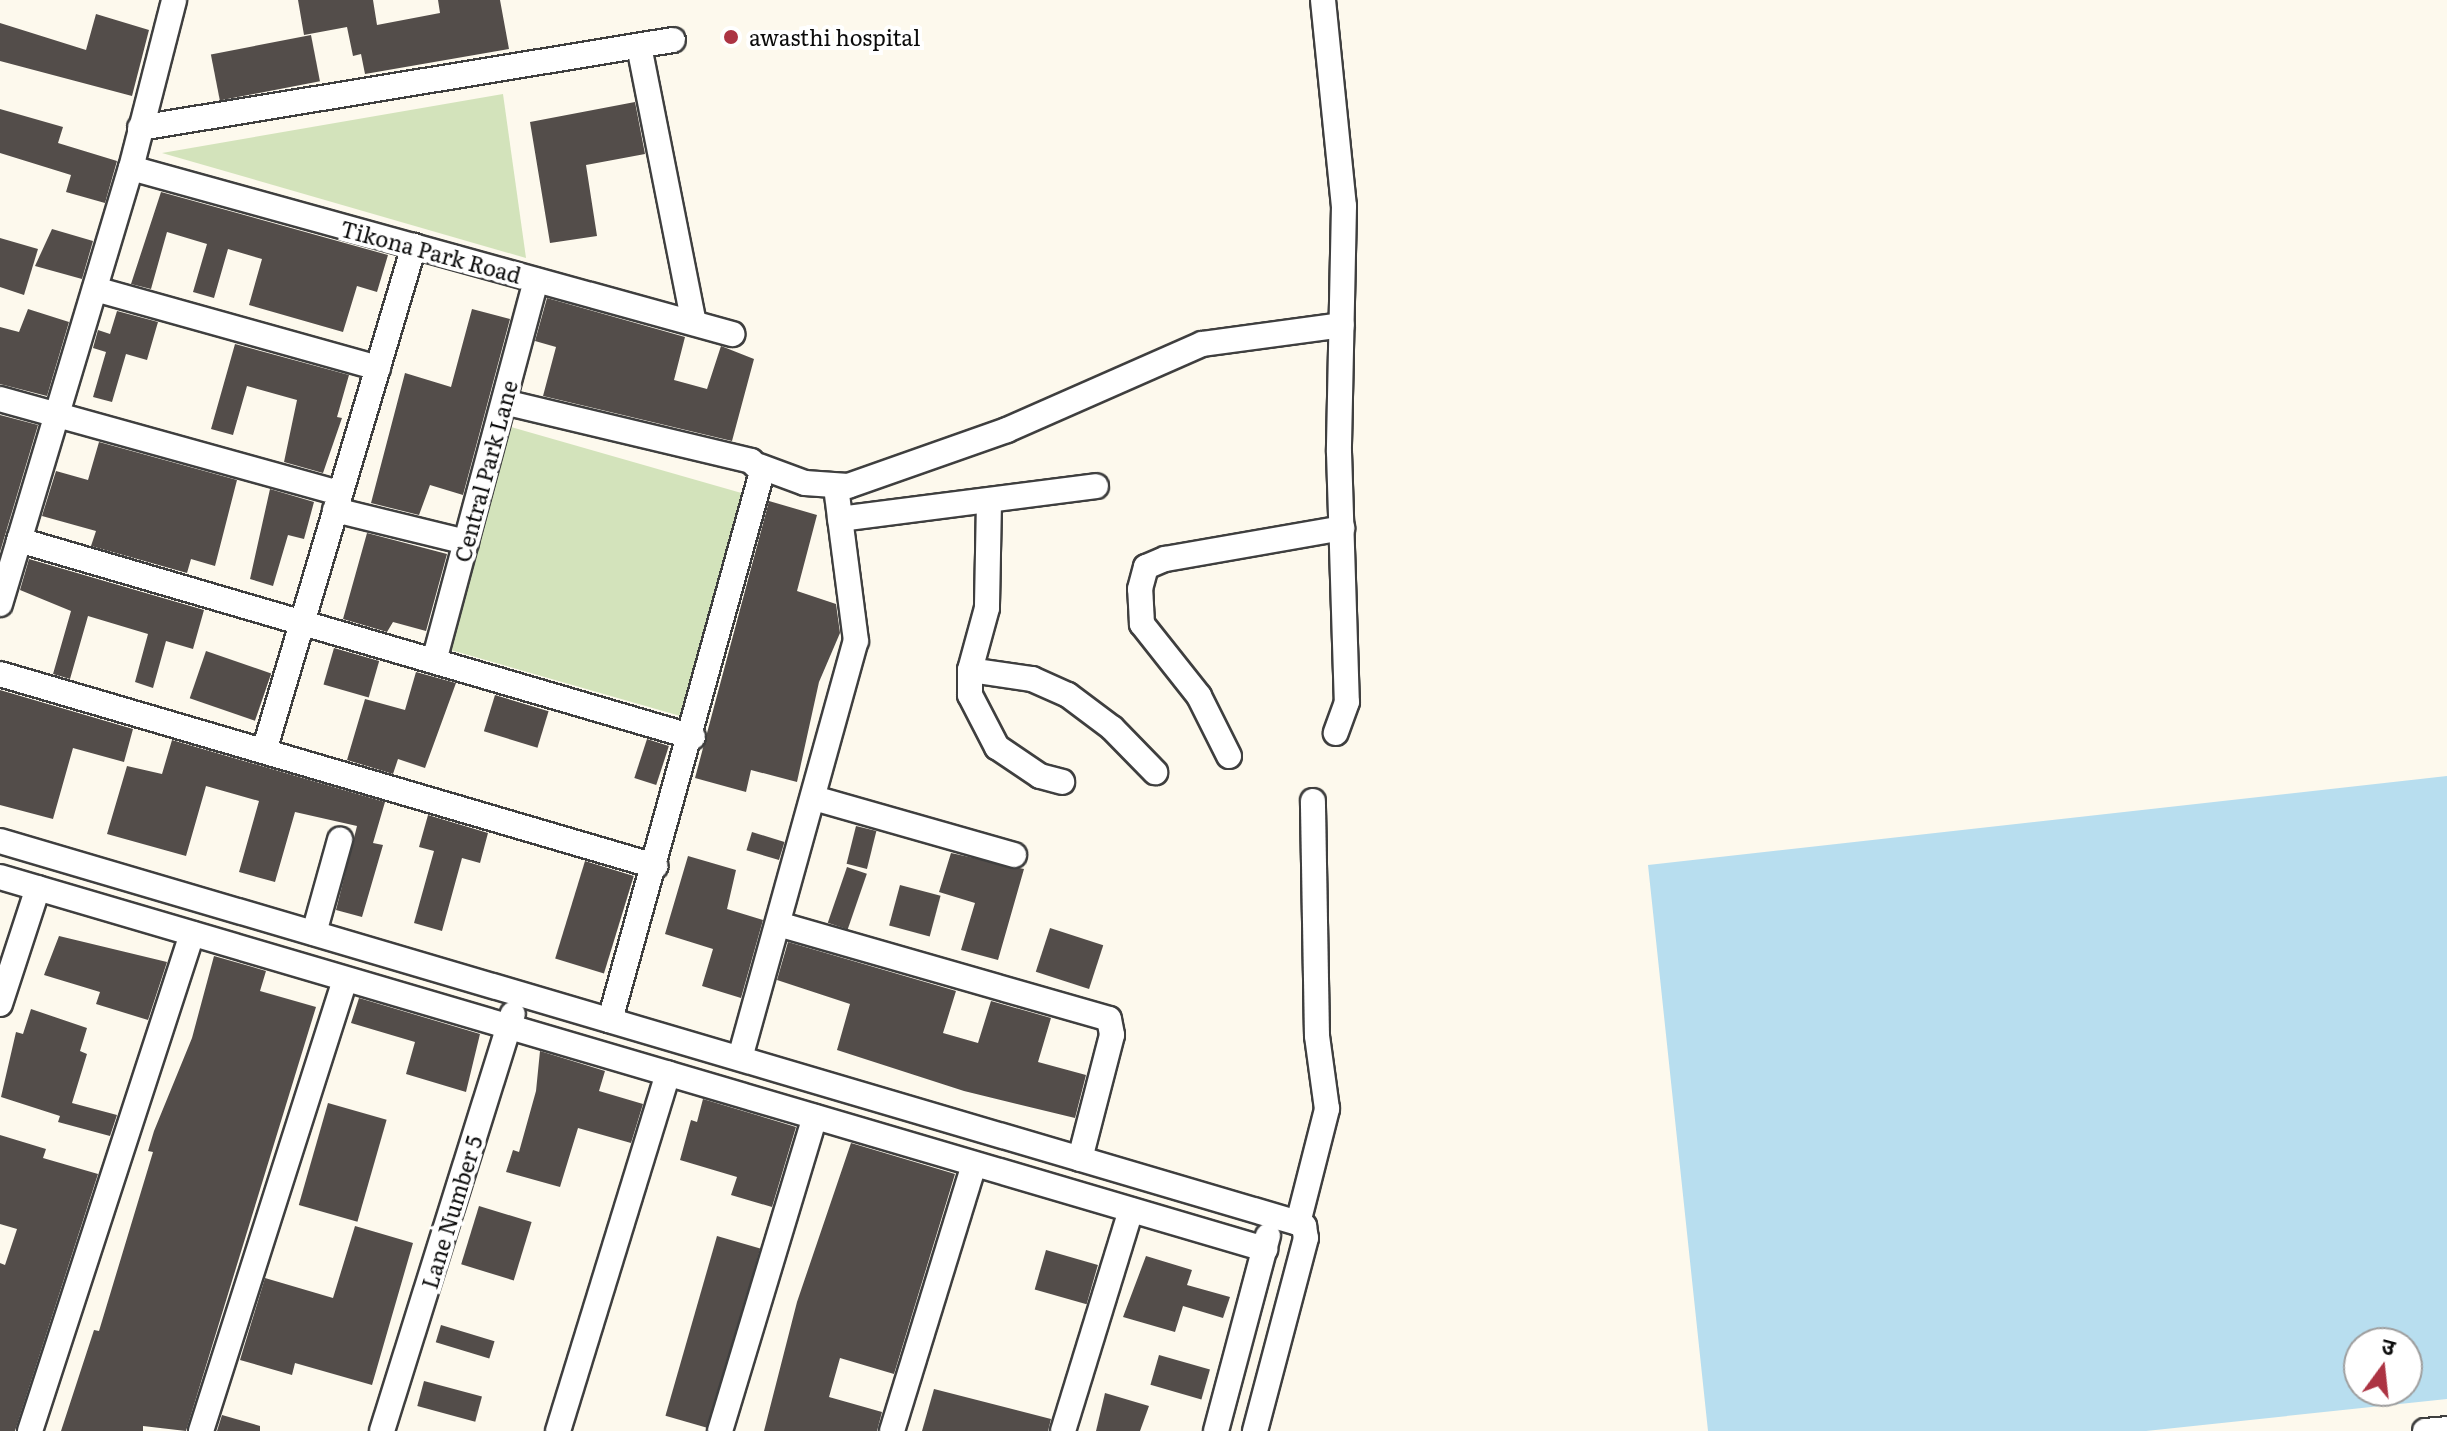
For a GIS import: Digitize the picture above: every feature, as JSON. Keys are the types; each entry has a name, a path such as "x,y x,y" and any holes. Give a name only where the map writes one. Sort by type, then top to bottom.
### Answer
{"street":[{"path":"0,604 131,168 174,0"},
{"path":"1323,0 1344,206 1342,528 1347,702 1336,733"},
{"path":"140,128 673,40"},
{"path":"639,46 694,323"},
{"name":"Tikona Park Road","path":"131,168 732,334"},
{"path":"264,751 414,246"},
{"name":"Central Park Lane","path":"434,661 536,280"},
{"path":"95,289 378,368"},
{"path":"504,402 759,466 805,483 836,487 1007,430 1202,344 1342,325"},
{"path":"0,399 466,542"},
{"path":"610,1020 693,737 761,485 759,466"},
{"path":"840,519 1096,486"},
{"path":"740,1058 856,641 836,487"},
{"path":"989,501 987,608 970,670 970,695 997,747 1040,776 1062,782"},
{"path":"1229,756 1199,696 1142,624 1140,589 1146,567 1165,559 1342,528"},
{"path":"19,540 693,737"},
{"path":"970,670 1032,679 1068,695 1112,728 1155,772"},
{"path":"0,674 655,866"},
{"path":"814,798 1014,855"},
{"path":"1255,1431 1327,1109 1317,1036 1313,801"},
{"path":"314,933 340,840"},
{"path":"0,841 1274,1215 1302,1230"},
{"path":"0,877 1265,1249"},
{"path":"0,1004 38,888"},
{"path":"778,924 1109,1019 1112,1035 1080,1159"},
{"path":"30,1431 192,934"},
{"path":"201,1431 345,979"},
{"name":"Lane Number 5","path":"382,1431 520,993"},
{"path":"558,1431 668,1074"},
{"path":"720,1431 815,1117"},
{"path":"892,1431 974,1164"},
{"path":"1063,1431 1131,1210"},
{"path":"1216,1431 1274,1215"},
{"path":"2425,1431 2447,1429"}],"green space":[{"path":"503,94 526,258 162,153"},
{"path":"511,427 748,495 685,717 447,649"}],"water":[{"path":"2447,776 2447,1399 2423,1402 2423,1327 2343,1327 2343,1407 2372,1407 2146,1431 1708,1431 1648,865"}],"building":[{"path":"298,0 373,0 377,25 440,13 438,0 500,0 509,49 365,74 361,54 353,56 347,27 304,35"},
{"path":"96,14 149,30 132,96 0,61 0,23 86,50"},
{"path":"311,35 320,81 220,101 211,54"},
{"path":"635,102 645,154 586,165 597,236 550,243 530,122"},
{"path":"0,109 63,127 58,143 117,161 105,203 66,192 71,175 0,153"},
{"path":"161,192 388,255 377,292 357,286 343,332 249,305 262,259 228,249 214,298 193,292 207,244 167,232 151,289 131,284"},
{"path":"52,229 93,241 82,279 35,266"},
{"path":"0,238 38,249 24,295 0,287"},
{"path":"547,298 685,337 674,380 707,389 721,346 754,359 732,441 543,396 556,347 535,341"},
{"path":"28,309 69,322 47,396 0,384 0,327 19,332"},
{"path":"472,309 510,319 463,495 430,485 419,515 371,503 405,373 451,387"},
{"path":"117,311 158,322 147,360 126,354 112,402 93,397 106,352 93,348 98,330 110,334"},
{"path":"235,344 349,375 337,417 342,418 323,473 284,462 297,400 247,386 233,435 211,429"},
{"path":"0,415 38,425 0,552"},
{"path":"99,442 237,480 215,566 191,559 187,573 91,546 96,531 42,516 56,471 88,480"},
{"path":"270,489 314,502 304,539 288,535 273,586 250,579"},
{"path":"769,501 817,515 797,591 836,604 840,633 819,682 797,782 751,770 746,792 695,778"},
{"path":"367,533 447,554 426,631 393,622 387,632 343,619"},
{"path":"29,559 204,610 193,649 166,641 153,688 135,682 148,634 88,616 70,679 53,674 71,611 20,590"},
{"path":"334,648 379,661 369,697 324,685"},
{"path":"206,651 271,673 255,721 190,698"},
{"path":"416,672 456,683 425,768 398,759 393,774 347,760 365,699 405,710"},
{"path":"0,690 133,729 124,762 73,748 53,819 0,805"},
{"path":"495,695 549,711 537,748 484,731"},
{"path":"647,739 669,746 656,785 634,778"},
{"path":"172,740 385,802 373,843 383,845 362,917 336,910 357,826 295,812 275,882 239,872 259,801 206,786 186,856 107,834 127,766 162,774"},
{"path":"428,815 488,833 480,863 462,858 442,931 414,923 434,851 419,847"},
{"path":"856,826 876,831 867,869 847,864"},
{"path":"752,832 785,842 779,860 746,850"},
{"path":"951,853 1024,869 998,960 961,950 975,903 939,892"},
{"path":"688,856 736,870 727,909 763,920 741,998 702,986 713,949 665,934"},
{"path":"585,861 634,876 604,973 555,959"},
{"path":"847,867 867,874 848,930 828,923"},
{"path":"900,885 941,896 930,936 889,926"},
{"path":"1050,928 1103,945 1089,989 1036,972"},
{"path":"59,936 167,962 148,1020 96,1004 100,992 44,975"},
{"path":"788,942 956,991 943,1033 978,1043 991,1001 1051,1018 1038,1062 1086,1075 1075,1118 964,1091 837,1050 850,1004 777,980"},
{"path":"214,956 266,971 260,991 316,1007 186,1431 143,1426 143,1431 61,1431 94,1330 99,1331 153,1152 148,1151 154,1131 192,1038"},
{"path":"359,998 480,1034 466,1092 406,1074 415,1042 351,1023"},
{"path":"31,1009 87,1028 80,1051 87,1054 72,1103 117,1115 110,1136 58,1122 60,1116 1,1097 16,1032 23,1034"},
{"path":"540,1051 605,1071 599,1091 643,1104 631,1143 578,1128 560,1187 506,1172 513,1150 519,1152 536,1091"},
{"path":"703,1099 796,1127 772,1207 731,1195 737,1177 680,1160 691,1120 697,1122"},
{"path":"328,1103 387,1120 357,1222 299,1205"},
{"path":"0,1135 46,1149 43,1158 98,1174 15,1431 0,1431 0,1263 5,1265 17,1229 0,1224"},
{"path":"851,1143 955,1174 894,1374 840,1358 829,1397 882,1412 877,1431 764,1431 797,1302"},
{"path":"479,1206 532,1222 514,1280 461,1264"},
{"path":"355,1226 413,1243 372,1385 295,1363 292,1375 240,1360 265,1278 333,1298"},
{"path":"717,1236 760,1248 709,1428 665,1416"},
{"path":"1046,1250 1098,1265 1087,1304 1035,1289"},
{"path":"1146,1256 1192,1270 1187,1285 1230,1297 1223,1318 1183,1306 1175,1332 1123,1317"},
{"path":"441,1325 495,1341 489,1359 436,1342"},
{"path":"1159,1355 1210,1370 1201,1399 1150,1385"},
{"path":"424,1381 482,1397 475,1422 417,1406"},
{"path":"934,1389 1051,1419 1048,1431 922,1431"},
{"path":"1105,1393 1149,1406 1140,1431 1096,1431"},
{"path":"222,1415 260,1426 260,1431 217,1431"}],"place":[{"name":"awasthi hospital","path":"731,37"}]}
